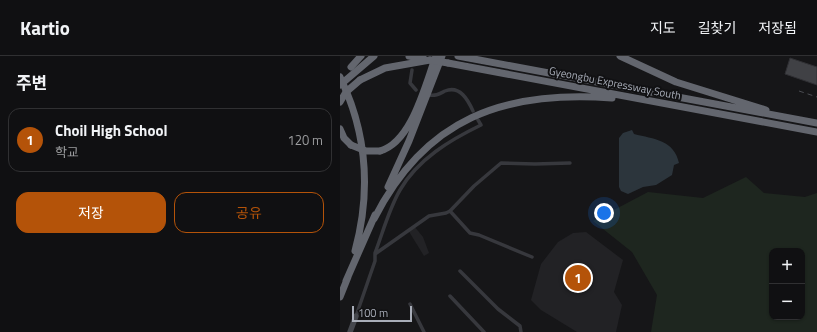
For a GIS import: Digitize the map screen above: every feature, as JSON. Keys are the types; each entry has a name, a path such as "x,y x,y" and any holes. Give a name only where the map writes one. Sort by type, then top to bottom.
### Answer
{"highway":[{"path":"340,85 374,56"},
{"name":"Gyeongbu Expressway South","path":"409,56 433,58 448,63 817,132"},
{"path":"346,281 409,141 442,56"},
{"path":"458,56 817,123"},
{"path":"620,56 681,84 803,120"},
{"path":"340,297 359,239 365,181 363,142 350,99 340,79 360,57"},
{"path":"340,102 346,92 360,80 385,68 433,58"},
{"path":"340,129 344,138 351,145 366,151 380,151 396,143 406,132 433,58"},
{"path":"374,219 393,186 423,150 447,131 481,113 509,104 550,97 599,97 655,102"}],"street":[{"path":"412,70 410,83 416,90"},
{"path":"429,95 436,95 451,90 456,90 464,95 474,112"},
{"path":"350,332 375,261 375,254 384,226 400,189 426,159 462,134 481,126 478,120"},
{"path":"375,254 429,216 446,213 501,163 570,163"},
{"path":"450,210 470,233 479,235 532,257"},
{"path":"460,271 498,309 520,326 522,332"},
{"path":"450,296 484,332"},
{"path":"410,304 424,332"}],"shaded area":[{"path":"632,130 634,134 656,139 668,145 673,149 679,163 674,165 672,175 656,185 643,187 628,194 621,191 619,187 619,138 623,133"},
{"path":"746,177 764,193 805,197 817,193 817,332 651,332 657,295 632,252 593,221 648,192 703,198"},
{"path":"414,226 423,237 429,253 424,256 408,230"},
{"path":"586,232 623,260 614,292 622,305 616,332 577,332 541,310 531,300 541,264 558,242 573,233"}],"building":[{"path":"790,58 817,67 817,85 785,74"}],"railway":[{"path":"799,91 817,97"}],"place":[{"name":"Choil High School","path":"578,278"}]}
